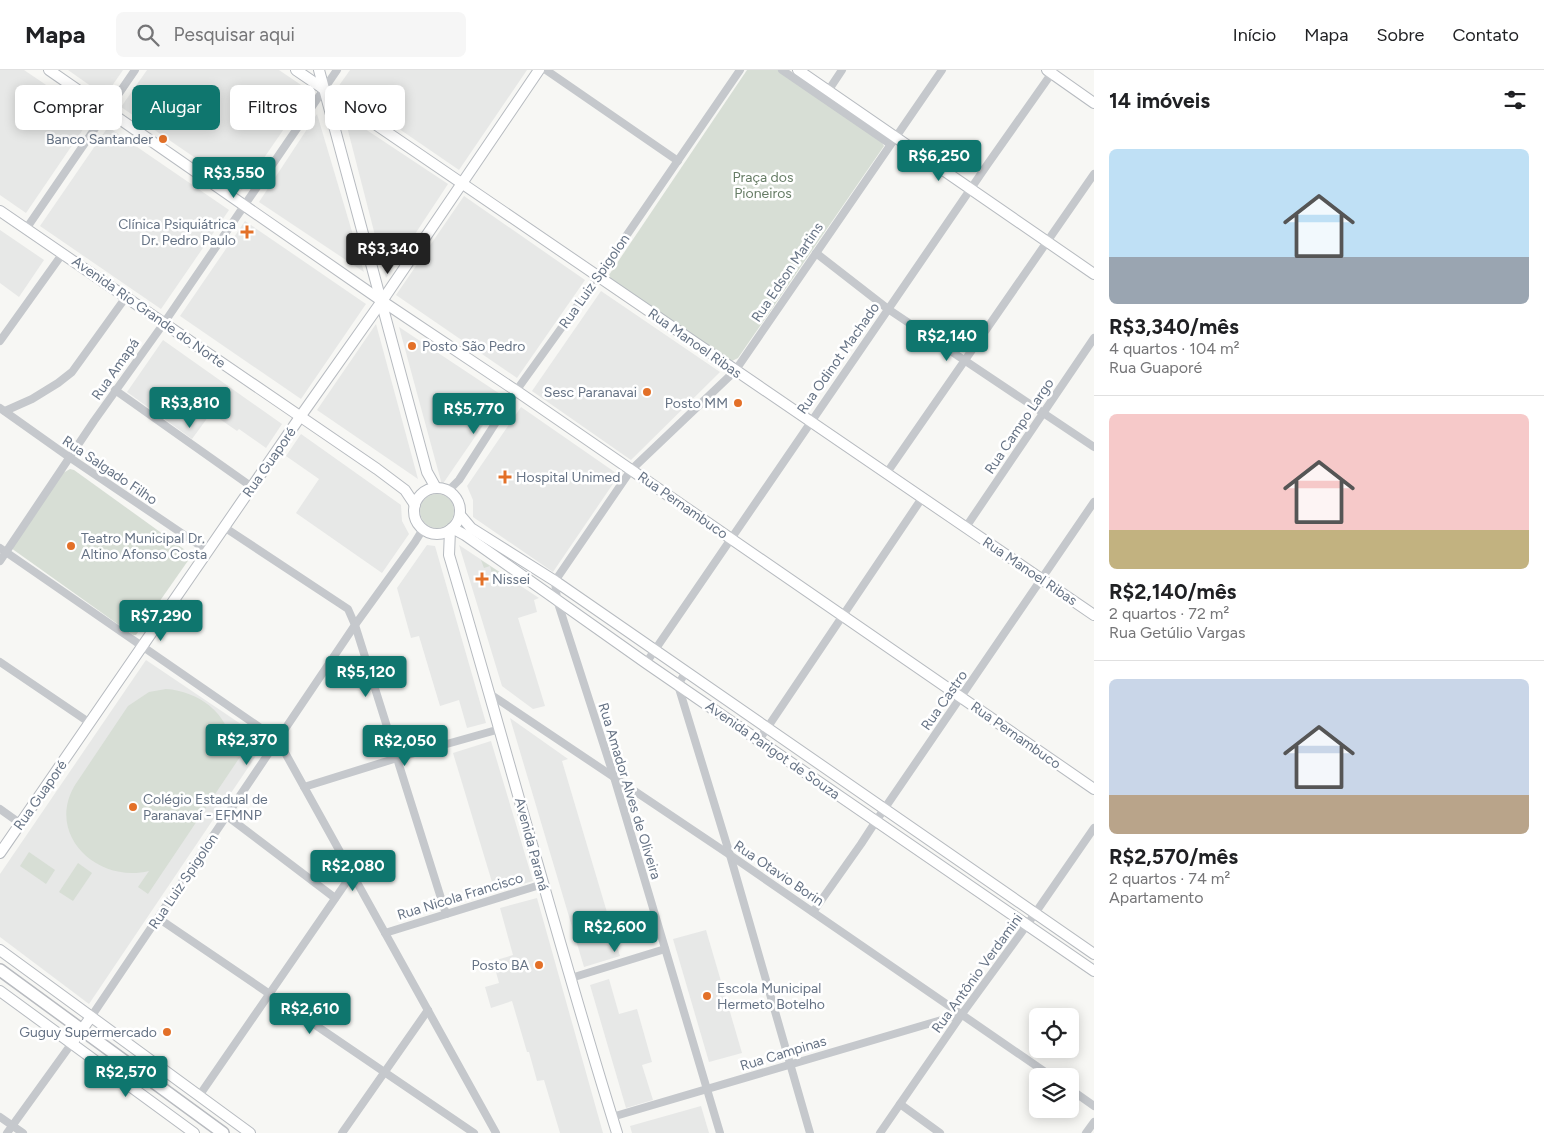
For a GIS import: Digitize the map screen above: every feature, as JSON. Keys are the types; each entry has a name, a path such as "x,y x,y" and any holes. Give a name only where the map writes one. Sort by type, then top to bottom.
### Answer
{"main road":[{"path":"0,970 223,1133"}],"street":[{"name":"Rua Pernambuco","path":"49,70 70,85"},
{"path":"122,90 135,70"},
{"name":"Rua Manoel Ribas","path":"296,70 734,371 1094,615"},
{"path":"319,70 427,472 436,488"},
{"name":"Rua Amapá","path":"0,561 3,550 164,323 337,70"},
{"name":"Rua Guaporé","path":"0,853 300,417 382,302 539,70"},
{"path":"546,70 678,161"},
{"name":"Rua Luiz Spigolon","path":"448,491 464,473 516,390 598,277 740,70"},
{"path":"782,70 970,189 1094,274"},
{"path":"798,70 892,140"},
{"path":"828,91 842,70"},
{"name":"Rua Edson Martins","path":"555,581 631,470 734,371 942,70"},
{"path":"1051,71 1094,103"},
{"name":"Rua Odinot Machado","path":"646,662 1051,71"},
{"name":"Rua Pernambuco","path":"122,122 382,302 516,390 1094,789"},
{"path":"26,229 95,130"},
{"path":"886,474 1094,174"},
{"name":"Avenida Rio Grande do Norte","path":"0,211 405,490 416,505"},
{"path":"0,341 63,253"},
{"path":"816,253 888,309 1094,447"},
{"path":"2,410 32,399 72,372 126,297"},
{"name":"Rua Campo Largo","path":"966,528 1094,338"},
{"path":"115,390 252,487"},
{"name":"Rua Salgado Filho","path":"2,410 208,551"},
{"path":"436,488 448,491 458,503 460,515 451,529 442,533 428,531 416,517 416,505 422,495 429,490 436,488"},
{"path":"758,740 922,498"},
{"name":"Rua Castro","path":"813,912 1094,502"},
{"name":"Avenida Parigot de Souza","path":"460,515 471,528 555,581 1094,954"},
{"path":"224,527 348,609 355,625 446,914"},
{"name":"Avenida Parigot de Souza","path":"451,529 465,536 1094,971"},
{"name":"Avenida Paraná","path":"451,529 449,555 543,884 617,1133"},
{"name":"Rua Luiz Spigolon","path":"7,1133 91,1017 355,625 415,542 428,531"},
{"name":"Avenida Paraná","path":"428,531 449,555"},
{"path":"3,550 278,740 496,1133"},
{"name":"Rua Amador Alves de Oliveira","path":"555,581 557,600 614,777 720,1133"},
{"path":"0,662 90,723"},
{"path":"686,673 678,685 730,855 810,1133"},
{"name":"Rua Otavio Borin","path":"490,694 730,855 1040,1068"},
{"path":"304,787 500,729"},
{"path":"0,810 21,824"},
{"path":"227,816 336,898"},
{"name":"Rua Antônio Verdamini","path":"880,1133 1094,828"},
{"path":"199,1096 352,874"},
{"name":"Rua Nicola Francisco","path":"385,933 543,884"},
{"path":"158,918 474,1133"},
{"path":"571,978 665,949"},
{"path":"0,950 250,1133"},
{"path":"0,991 194,1133"},
{"path":"342,1133 428,1010"},
{"name":"Rua Campinas","path":"612,1117 962,1014"},
{"path":"1079,1095 1094,1106"},
{"path":"900,1104 940,1133"},
{"path":"0,1117 23,1133"},
{"path":"1086,1133 1094,1122"}],"shaded area":[{"path":"0,70 24,70 46,85 15,85 15,130 82,130 26,213 0,195"},
{"path":"68,70 123,70 113,85 89,85"},
{"path":"147,70 279,70 301,85 230,85 230,130 283,130 242,190 155,130 220,130 220,85 136,85"},
{"path":"350,70 527,70 459,170 401,130 405,130 405,85 339,85"},
{"path":"132,91 132,115 122,108"},
{"path":"317,114 364,272 259,202 306,130 315,130 315,117"},
{"path":"106,130 112,130 229,210 161,309 40,226"},
{"path":"348,130 367,130 448,184 386,278"},
{"path":"464,196 585,280 517,378 396,295"},
{"path":"245,221 366,304 301,399 180,316"},
{"path":"0,230 44,260 19,297 0,283"},
{"path":"601,291 720,372 631,460 532,391"},
{"path":"376,324 418,479 317,410"},
{"path":"399,327 503,396 442,485"},
{"path":"163,340 282,424 266,448 239,429 237,431 211,413 192,439 127,392"},
{"path":"521,407 619,475 553,572 473,517 473,500 467,486"},
{"path":"301,434 401,505 402,521 409,534 382,573 296,513 319,479 286,456"},
{"path":"427,545 435,546 486,723 467,728 459,700 440,706 419,636 411,638 397,588"},
{"path":"459,545 539,598 534,600 537,612 518,618 545,706 533,709 502,686"},
{"name":"Colégio Estadual de Paranavaí - EFMNP","path":"146,660 266,741 89,1004 0,937 0,874"},
{"path":"510,718 568,759 562,761 620,956 584,967"},
{"path":"491,741 533,881 495,892 453,753"},
{"path":"537,898 603,1133 560,1133 544,1080 537,1081 512,1001 491,1008 485,987 499,983 493,961 513,955 500,908"},
{"name":"Escola Municipal Hermeto Botelho","path":"706,930 742,1053 709,1062 673,939"},
{"path":"609,979 619,1014 637,1009 652,1062 642,1065 653,1100 626,1108 590,985"},
{"path":"701,1106 709,1133 632,1133 630,1126"}],"green space":[{"name":"Praça dos Pioneiros","path":"747,70 778,70 881,141 884,146 738,358 732,361 611,279 609,275"},
{"path":"70,469 192,555 136,635 133,635 11,548 63,473"},
{"path":"437,494 449,499 454,511 449,523 437,528 425,523 420,511 425,499"},
{"path":"481,560 510,579 503,581 501,575 493,577 490,566 484,568"},
{"path":"166,689 189,694 210,706 225,724 230,735 232,747 237,741 246,748 148,894 138,887 149,871 130,873 112,870 95,863 82,852 72,838 67,821 67,804 75,785 128,706 149,692"},
{"path":"29,852 55,870 46,884 20,866"},
{"path":"78,863 92,873 73,901 59,892"}],"place":[{"name":"Banco Santander","path":"163,139"},
{"name":"Clínica Psiquiátrica Dr. Pedro Paulo","path":"247,232"},
{"name":"Posto São Pedro","path":"412,346"},
{"name":"Sesc Paranavai","path":"647,392"},
{"name":"Posto MM","path":"738,403"},
{"name":"Hospital Unimed","path":"505,477"},
{"name":"Teatro Municipal Dr. Altino Afonso Costa","path":"71,546"},
{"name":"Nissei","path":"482,579"},
{"name":"Colégio Estadual de Paranavaí - EFMNP","path":"133,807"},
{"name":"Posto BA","path":"539,965"},
{"name":"Escola Municipal Hermeto Botelho","path":"707,996"},
{"name":"Guguy Supermercado","path":"167,1032"}]}
